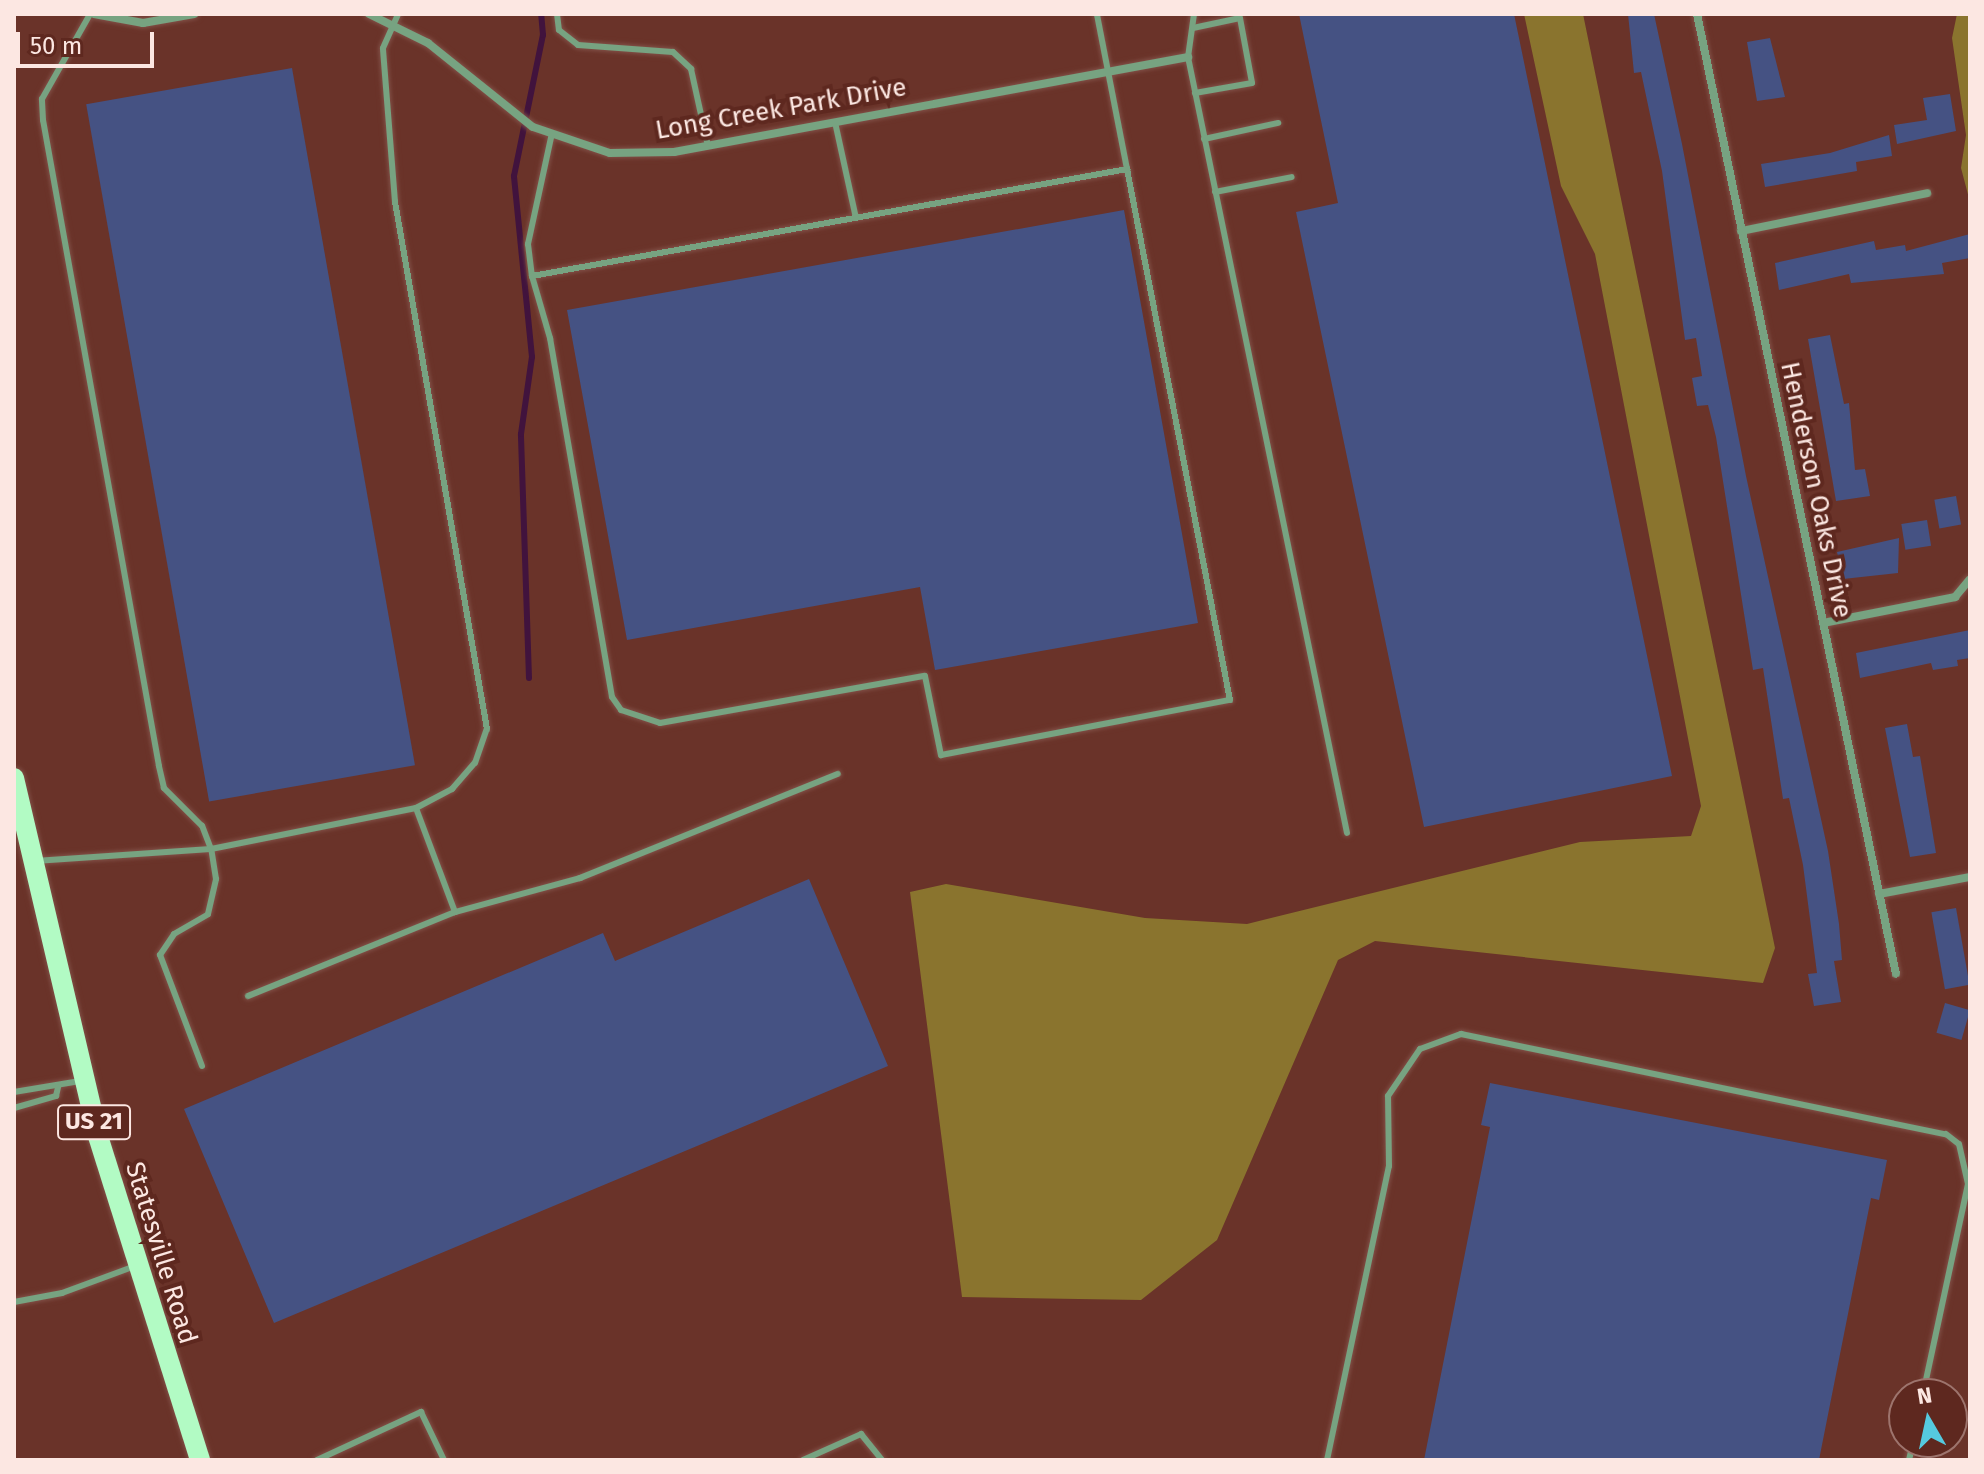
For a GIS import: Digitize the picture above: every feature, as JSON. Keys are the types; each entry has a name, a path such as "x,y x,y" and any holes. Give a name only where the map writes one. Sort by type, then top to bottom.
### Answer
{"main road":[{"name":"Statesville Road","path":"14,778 83,1081 135,1266 200,1460"}],"street":[{"path":"92,14 143,23 194,14"},
{"name":"Long Creek Park Drive","path":"369,14 428,43 533,127 610,153 708,146 1188,57"},
{"name":"Henderson Oaks Drive","path":"1697,14 1896,974"},
{"path":"1741,231 1927,193"},
{"path":"1823,623 1955,597 1970,579"},
{"path":"1879,894 1970,877"}],"lane":[{"path":"92,14 42,99 43,120 164,788 202,826 211,849 215,888 208,914 174,934 160,955 202,1066"},
{"path":"32,861 211,849 416,808 452,789 475,763 487,729 395,202 383,48 398,14"},
{"path":"557,14 559,30 578,45 673,52 691,69 708,146"},
{"path":"552,133 528,244 532,276 550,338 612,697 621,710 660,723 925,676 941,755 1230,700 1097,14"},
{"path":"1194,14 1188,57 1347,833"},
{"path":"1193,28 1240,18 1252,83 1195,93"},
{"path":"835,122 856,218"},
{"path":"1204,139 1278,123"},
{"path":"532,276 1127,169"},
{"path":"1215,192 1292,177"},
{"path":"248,996 455,912 580,878 838,774"},
{"path":"416,808 455,912"},
{"path":"1327,1460 1389,1166 1388,1096 1420,1049 1461,1034 1946,1134 1959,1144 1968,1184 1926,1378"},
{"path":"14,1092 53,1081 58,1087"},
{"path":"58,1087 83,1081"},
{"path":"14,1108 56,1096 58,1087"},
{"path":"14,1302 53,1296 135,1266"},
{"path":"317,1460 421,1412 444,1460"},
{"path":"803,1460 861,1434 882,1460"}],"shaded area":[{"path":"1524,14 1583,14 1775,948 1763,983 1375,941 1338,960 1217,1240 1141,1300 962,1297 910,892 946,884 1145,918 1247,924 1580,842 1691,836 1701,806 1595,254 1561,186"},
{"path":"1957,14 1970,14 1970,202 1961,168 1966,135 1952,38"}],"building":[{"path":"1299,14 1514,14 1672,776 1424,827 1296,212 1338,203"},
{"path":"1628,14 1654,14 1746,476 1828,851 1839,924 1842,960 1834,961 1841,1002 1814,1006 1808,974 1817,973 1803,865 1789,798 1783,799 1763,668 1753,670 1716,437 1708,405 1697,406 1692,378 1702,376 1696,338 1685,340 1662,171 1641,72 1634,73"},
{"path":"1770,38 1785,97 1757,101 1747,42"},
{"path":"292,68 415,765 209,802 86,104"},
{"path":"1950,94 1956,131 1897,144 1894,125 1927,120 1923,98"},
{"path":"1889,135 1892,156 1856,162 1857,171 1765,187 1761,164 1830,153"},
{"path":"1124,210 1198,623 935,670 920,587 627,640 567,310"},
{"path":"1970,234 1970,258 1942,263 1944,274 1851,283 1849,274 1779,290 1775,263 1874,241 1876,250 1905,245 1906,251"},
{"path":"1830,335 1844,404 1849,403 1855,470 1865,469 1870,496 1836,501 1808,339"},
{"path":"1956,496 1961,525 1939,528 1934,500"},
{"path":"1927,520 1931,546 1905,550 1901,524"},
{"path":"1899,538 1898,573 1843,579 1837,552"},
{"path":"1970,630 1970,658 1957,660 1958,666 1933,670 1931,663 1860,678 1856,653"},
{"path":"1907,724 1913,757 1920,756 1936,853 1910,857 1885,728"},
{"path":"809,879 888,1066 274,1323 184,1109 603,933 615,961"},
{"path":"1956,908 1970,985 1945,989 1931,912"},
{"path":"1945,1003 1970,1010 1961,1040 1936,1033"},
{"path":"1490,1083 1887,1160 1879,1200 1871,1198 1819,1460 1424,1460 1490,1127 1481,1125"}],"waterway":[{"path":"529,678 521,434 532,357 514,176 543,35 541,14"}]}
